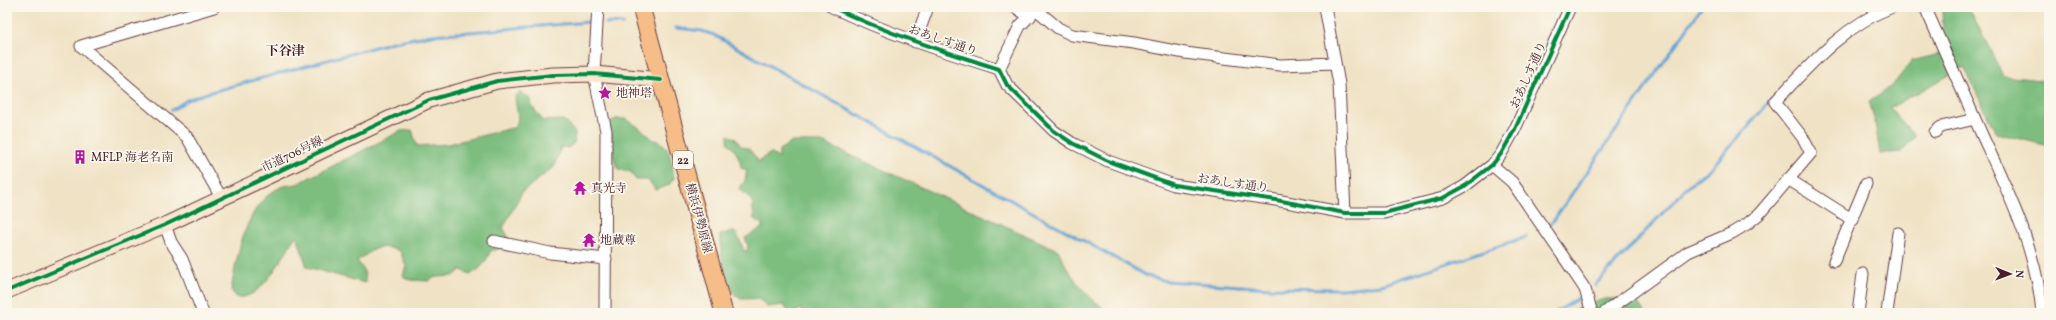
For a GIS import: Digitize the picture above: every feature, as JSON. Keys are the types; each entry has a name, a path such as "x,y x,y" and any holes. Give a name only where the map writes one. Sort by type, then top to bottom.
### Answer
{"main road":[{"name":"横浜伊勢原線","path":"641,7 724,313"}],"street":[{"path":"214,7 81,46 187,137 222,199"},
{"path":"598,7 594,74 606,131 605,313"},
{"name":"おあしす通り","path":"832,7 915,42 999,69 1007,85 1054,131 1072,143 1108,162 1174,185 1276,200 1346,213 1384,213 1443,198 1466,186 1492,165 1501,154 1515,129 1570,7"},
{"path":"915,42 928,7"},
{"path":"1015,7 1035,11 1058,28 1072,35 1134,42 1186,53 1280,66 1335,63"},
{"path":"1325,7 1339,84 1346,213"},
{"path":"1604,313 1688,252 1732,233 1747,224 1758,214 1811,153 1803,138 1775,102 1823,51 1875,14 1892,7"},
{"path":"1925,7 2024,232 2040,286 2042,313"},
{"path":"999,69 1020,26 1035,11"},
{"name":"市道706号線","path":"7,291 165,225 429,100 497,82 553,75 594,74 661,80"},
{"path":"1935,132 1941,127 1975,119"},
{"path":"1492,165 1512,182 1567,262 1585,289 1592,313"},
{"path":"1788,179 1853,220"},
{"path":"1834,261 1853,220 1866,184"},
{"path":"165,225 171,242 182,259 204,313"},
{"path":"1887,313 1898,233"},
{"path":"494,240 550,253 606,259"},
{"path":"1858,313 1863,274"}],"green space":[{"path":"1963,7 1972,14 2003,76 2040,80 2049,86 2049,146 1996,133 1964,67 1890,108 1915,136 1901,152 1880,154 1875,122 1869,101 1893,85 1912,61 1944,53 1942,8"},
{"path":"521,92 531,99 532,106 543,121 564,120 575,133 574,143 568,148 561,147 554,167 522,192 503,228 508,236 506,246 491,250 478,270 471,274 461,270 453,276 435,277 429,281 410,280 403,276 406,266 400,251 381,247 373,250 357,261 364,271 365,283 307,267 297,236 270,277 254,293 245,297 236,297 231,290 236,262 245,232 259,205 269,195 281,187 297,184 401,131 412,130 417,146 449,144 516,127 518,118 515,97"},
{"path":"616,119 628,120 654,140 664,144 669,154 674,178 669,185 656,190 648,180 636,180 631,172 619,170 614,159 609,122"},
{"path":"728,135 735,138 741,146 749,149 760,163 761,159 771,153 779,159 779,150 792,142 822,142 1058,250 1073,277 1080,286 1094,301 1111,313 802,313 801,309 794,313 789,313 784,305 767,307 759,300 741,299 736,296 728,281 722,257 720,235 732,231 737,234 744,251 747,251 748,245 745,238 762,228 762,224 754,219 752,201 739,188 745,181 747,170 741,168 737,154 728,143"},
{"path":"1604,299 1619,299 1638,303 1645,313 1566,313"}],"waterway":[{"path":"1549,224 1553,221 1702,7"},
{"path":"172,110 187,100 204,94 393,42 432,35 589,22"},
{"path":"606,23 623,24"},
{"path":"676,28 702,31 714,35 1147,276 1166,281 1270,288 1342,289 1382,285 1526,237"},
{"path":"1595,285 1688,186 1712,167 1772,99"},
{"path":"1555,313 1580,297"}],"cycle path":[{"path":"832,7 894,33 999,69 1007,85 1054,131 1072,143 1108,161 1174,185 1276,200 1345,213 1384,213 1443,198 1465,186 1492,165 1501,154 1515,129 1570,7"},
{"path":"7,291 165,225 429,100 497,81 553,75 594,74 661,80"}],"place":[{"name":"地神塔","path":"605,93"},
{"name":"MFLP 海老名南","path":"80,157"},
{"name":"真光寺","path":"580,188"},
{"name":"地蔵尊","path":"589,240"}],"district":[{"name":"下谷津","path":"285,50"}]}
